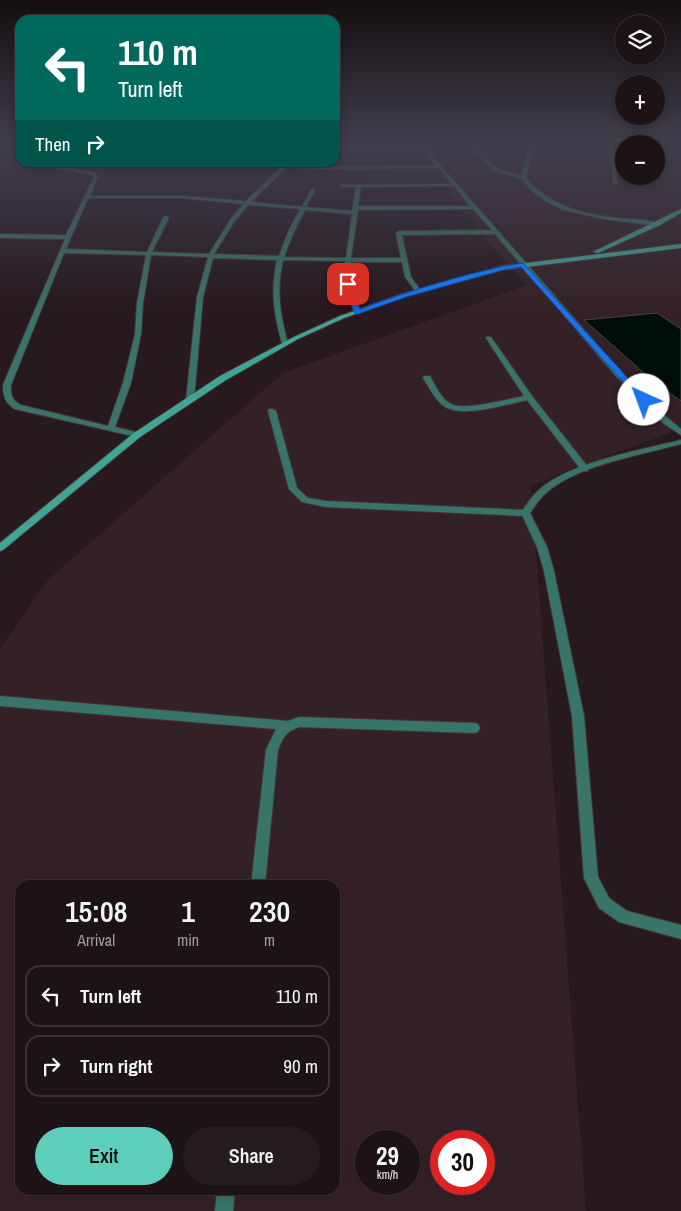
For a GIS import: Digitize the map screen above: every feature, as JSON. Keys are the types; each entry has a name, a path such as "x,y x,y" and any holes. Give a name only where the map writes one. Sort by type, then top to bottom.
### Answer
{"street":[{"path":"87,200 68,237 64,251 7,385 6,395 11,404 18,408 138,434"},
{"path":"215,200 303,208 355,210 476,207"},
{"path":"190,400 200,297 211,255 232,221 250,200"},
{"path":"285,344 276,308 279,258 308,200"},
{"path":"357,200 348,284 358,312"},
{"path":"470,200 523,265 644,400 666,422 681,433"},
{"path":"547,200 556,206 584,213 658,224"},
{"path":"585,256 658,224 681,211"},
{"path":"112,428 127,383 138,334 140,303 149,253 166,218"},
{"path":"418,291 408,277 398,232 497,232"},
{"path":"0,236 68,237"},
{"path":"0,548 138,434 223,378 285,344 358,312 418,291 502,268 585,256 681,246"},
{"path":"64,251 404,260"},
{"path":"489,338 529,397 585,469"},
{"path":"427,378 447,406 453,408 466,408 529,397"},
{"path":"272,411 293,490 305,500 326,504 525,513"},
{"path":"525,513 544,490 556,481 585,469 681,442"},
{"path":"525,513 542,547 550,571 576,706 592,878 604,903 624,916 681,932"},
{"path":"0,701 287,725 299,722 474,728"},
{"path":"259,880 272,750 277,735 287,725"},
{"path":"224,1211 226,1195"}],"shaded area":[{"path":"455,200 681,200 681,429 578,466 531,486 586,1211 0,1211 0,649 48,580 283,373 527,285 492,247"},
{"path":"657,313 681,329 681,401 653,381 584,320"}],"route":[{"path":"348,284 358,312 404,295 502,268 523,265 644,400"}]}
